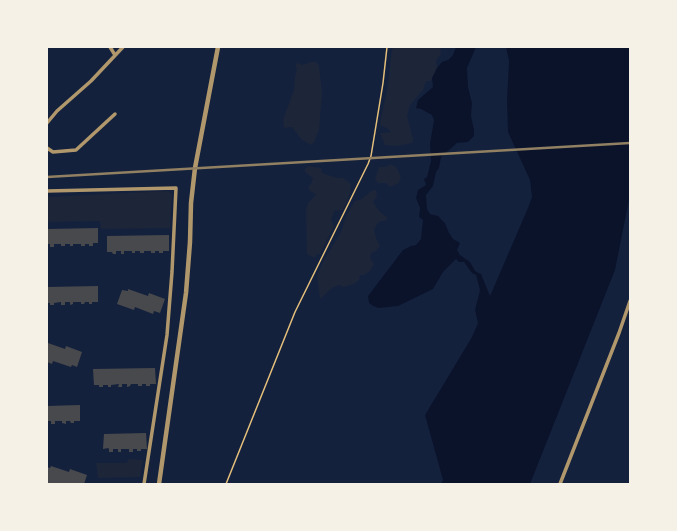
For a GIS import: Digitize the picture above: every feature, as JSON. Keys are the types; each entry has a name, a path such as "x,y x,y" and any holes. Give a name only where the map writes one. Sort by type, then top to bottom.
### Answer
{"street":[{"path":"110,47 115,55"},
{"path":"47,123 57,111 91,81 123,47"},
{"path":"159,484 186,293 191,203 195,168 218,47"},
{"path":"47,148 53,152 76,150 115,114"},
{"path":"47,192 176,188 167,335 144,484"},
{"path":"560,484 630,301"}],"path":[{"path":"226,484 295,312 371,156 383,83 387,47"}],"shaded area":[{"path":"394,47 440,47 441,54 436,61 437,67 431,81 426,81 423,90 410,105 407,116 413,139 412,143 397,146 385,145 380,133 391,132 387,128 381,126 380,123 387,90 392,50"},
{"path":"456,47 476,47 467,68 468,87 472,103 471,116 474,136 468,142 457,143 441,157 433,186 426,195 427,209 430,214 438,216 445,223 453,239 460,243 457,250 460,255 470,262 475,271 481,274 490,296 532,197 530,180 508,132 507,100 509,61 506,47 630,47 630,195 615,270 530,484 441,484 443,480 425,415 472,337 478,323 475,310 480,290 476,275 472,273 464,262 459,262 456,259 443,272 433,289 398,306 379,308 369,303 368,296 403,250 416,245 421,239 423,220 419,217 420,208 416,198 418,190 426,185 424,179 427,177 431,161 430,144 434,120 432,115 416,108 418,100 433,87 432,78 437,68 442,62 448,60 453,55"},
{"path":"316,62 319,65 322,93 319,130 315,141 311,145 301,139 292,127 284,128 283,120 294,90 297,69 295,64 298,63 302,65"},
{"path":"390,164 396,167 401,176 399,183 390,187 386,183 378,183 375,179 379,167 386,167"},
{"path":"308,166 321,168 322,173 337,178 343,178 351,184 350,194 343,210 334,211 331,220 334,226 320,254 317,254 315,258 307,254 306,211 308,203 316,194 310,191 308,187 313,178 305,172 305,169"},
{"path":"376,190 377,196 373,202 380,212 387,217 387,220 379,222 374,229 380,246 370,255 374,264 370,271 364,275 360,275 359,280 354,284 344,287 339,285 332,288 320,299 317,275 341,232 347,214 355,201 362,199 371,191"},
{"path":"168,191 172,194 170,228 101,229 100,221 47,222 47,197"},
{"path":"128,459 143,460 140,477 98,478 96,463 127,463"}],"building":[{"path":"98,228 98,243 93,243 93,246 89,246 89,244 81,246 81,244 73,244 73,246 70,246 70,244 65,244 65,246 61,246 61,244 54,244 54,247 50,247 50,244 47,244 47,229"},
{"path":"169,235 169,251 163,251 163,253 159,253 159,251 151,253 151,251 144,251 144,253 140,253 140,251 135,251 135,253 132,253 132,251 124,251 124,254 121,254 121,251 116,251 116,254 107,252 107,236"},
{"path":"98,286 98,302 92,302 92,304 89,304 89,302 81,304 81,302 73,302 73,304 70,305 70,302 65,302 65,305 61,305 61,302 50,305 50,303 47,303 47,287"},
{"path":"128,289 148,296 149,293 165,299 160,313 154,311 153,314 135,307 134,310 117,304 122,290 128,291"},
{"path":"48,343 65,349 66,346 82,352 77,367 72,365 71,367 53,361 52,364 47,362"},
{"path":"155,368 156,384 150,384 150,386 146,386 146,384 138,386 138,384 131,384 127,387 127,384 122,384 122,387 118,387 119,384 111,385 111,387 108,387 108,385 99,387 99,385 94,385 93,369"},
{"path":"80,405 80,421 74,421 74,423 71,423 70,421 66,421 66,424 62,423 62,421 55,421 55,424 51,424 51,421 47,421 47,406"},
{"path":"146,433 147,449 137,451 137,449 133,449 133,452 129,452 129,449 121,449 121,452 118,452 118,449 113,449 113,452 109,452 108,448 103,449 104,434"},
{"path":"51,466 69,472 70,469 87,475 84,484 47,483 47,467 50,468"}],"railway":[{"path":"47,177 630,143"}]}
